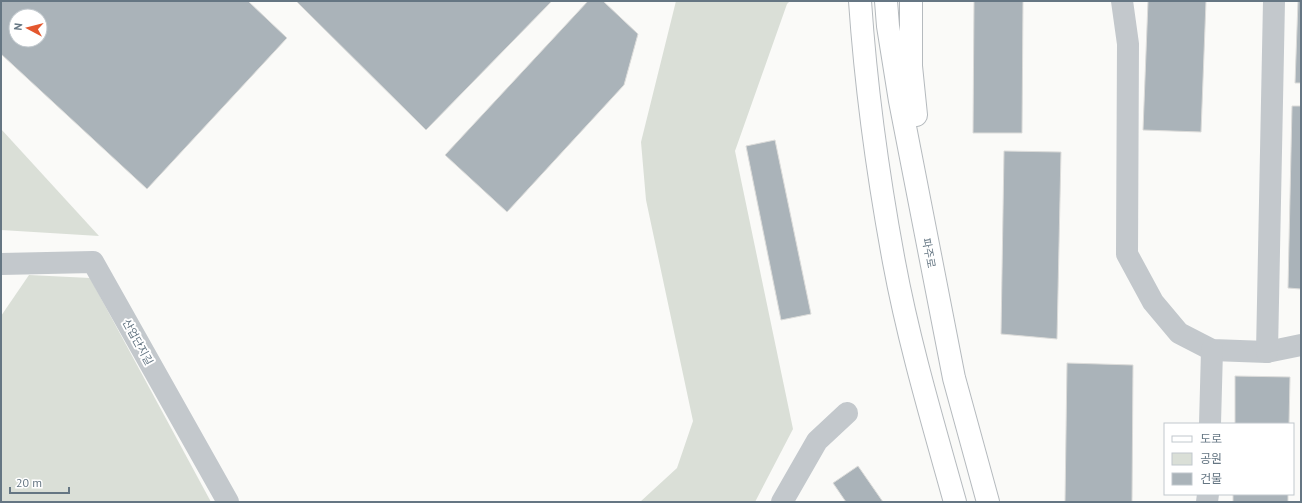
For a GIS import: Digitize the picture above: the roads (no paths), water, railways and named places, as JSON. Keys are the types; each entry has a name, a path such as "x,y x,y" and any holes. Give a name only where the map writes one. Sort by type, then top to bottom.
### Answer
{"main road":[{"path":"845,1 873,194 894,262 925,392 955,502"},
{"path":"860,1 870,105 894,262"},
{"name":"파주로","path":"886,1 888,26 900,101 954,378 988,502"},
{"path":"911,1 911,66 915,108 924,164 934,275"}],"street":[{"path":"1122,1 1128,44 1127,254 1153,302 1179,333 1212,350 1267,352 1301,345"},
{"path":"1267,352 1274,1"},
{"name":"산업단지길","path":"1,264 93,262 228,502"},
{"path":"1210,423 1212,350"},
{"path":"782,502 817,441 847,413"}]}
